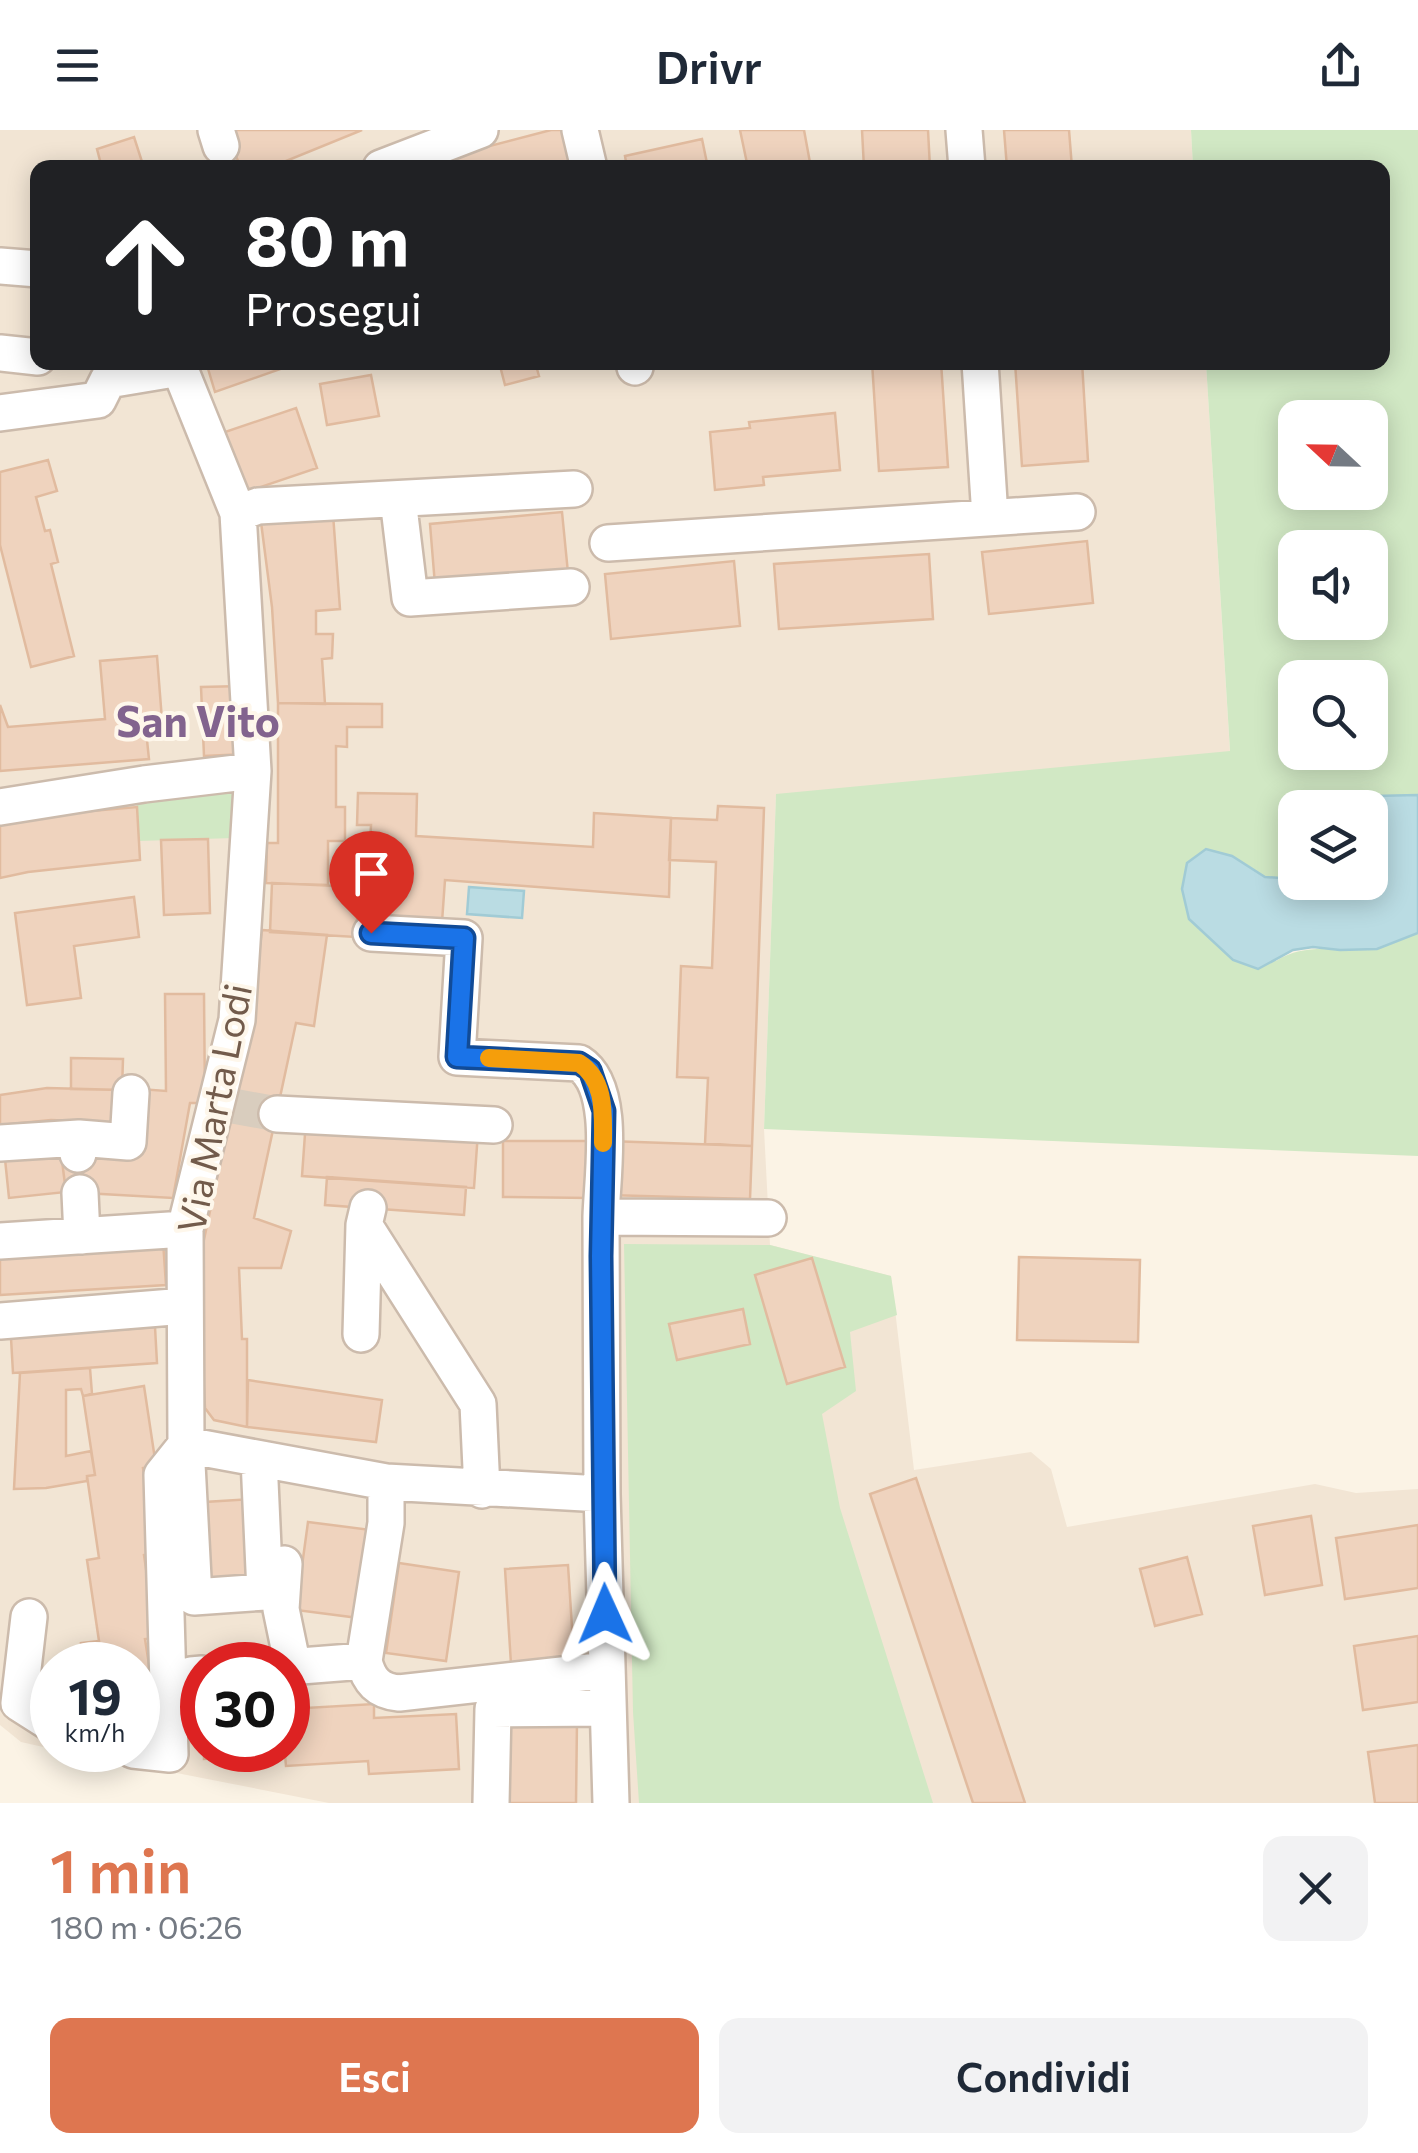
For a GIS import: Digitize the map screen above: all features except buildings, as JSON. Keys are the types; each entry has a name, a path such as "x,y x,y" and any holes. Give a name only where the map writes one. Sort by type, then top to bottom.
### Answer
{"street":[{"path":"402,160 480,130"},
{"path":"580,130 586,160"},
{"path":"964,130 966,160"},
{"path":"0,266 30,268"},
{"path":"0,353 30,356"},
{"name":"Via Marta Lodi","path":"180,370 238,513 253,771 237,1020 224,1104 184,1229 186,1446 194,1597 265,1592 258,1459"},
{"path":"981,370 990,517"},
{"path":"0,413 98,400 101,371"},
{"path":"238,513 258,506 574,489"},
{"path":"398,499 410,598 572,588"},
{"path":"608,543 1077,512"},
{"path":"0,807 253,771"},
{"path":"371,933 464,938 457,1057 579,1063 590,1070 604,1111 602,1494 611,1803"},
{"path":"0,1143 78,1146 128,1142 131,1093"},
{"path":"277,1114 494,1125"},
{"path":"80,1192 82,1236"},
{"path":"361,1334 366,1216 478,1404 482,1490"},
{"path":"601,1216 768,1218"},
{"path":"0,1241 184,1229"},
{"path":"0,1321 185,1306"},
{"path":"160,1753 170,1754 162,1475 186,1446 386,1482 602,1494"},
{"path":"386,1482 386,1523 364,1661 368,1678 385,1692 399,1693 607,1670"},
{"path":"286,1526 281,1609 286,1642"},
{"path":"29,1617 19,1703 30,1710"},
{"path":"310,1665 364,1661"},
{"path":"491,1803 493,1709 608,1708"}],"shaded area":[{"path":"0,130 1191,130 1193,160 30,160 30,370 1206,370 1230,752 776,795 764,1129 770,1245 891,1276 914,1470 1031,1452 1051,1469 1067,1527 1315,1484 1356,1493 1418,1489 1418,1803 329,1803 160,1770 160,1642 30,1642 30,1744 21,1742 0,1725"}],"green space":[{"path":"1191,130 1418,130 1418,795 1388,796 1388,790 1278,790 1278,878 1265,877 1232,856 1276,961 1311,949 1378,948 1418,933 1418,1156 764,1129 776,794 1230,751 1206,370 1390,370 1390,160 1193,160"},
{"path":"233,787 234,838 138,841 136,791"},
{"path":"624,1244 770,1245 891,1276 897,1315 850,1332 856,1391 822,1414 840,1508 933,1803 639,1803 633,1712"}],"water":[{"path":"1418,795 1418,933 1377,949 1293,950 1258,969 1233,960 1189,919 1182,889 1187,863 1206,849 1232,856 1265,877 1278,878 1278,900 1388,900 1388,796"},
{"path":"469,887 524,891 522,918 467,914"}],"tunnel":[{"path":"233,1106 277,1114"}],"slow traffic":[{"path":"489,1058 579,1063 590,1070 604,1111 603,1143"}],"district":[{"name":"San Vito","path":"198,720"}],"route":[{"path":"371,933 464,938 457,1057 579,1063 590,1070 596,1084 604,1111 601,1256 605,1614"}]}
